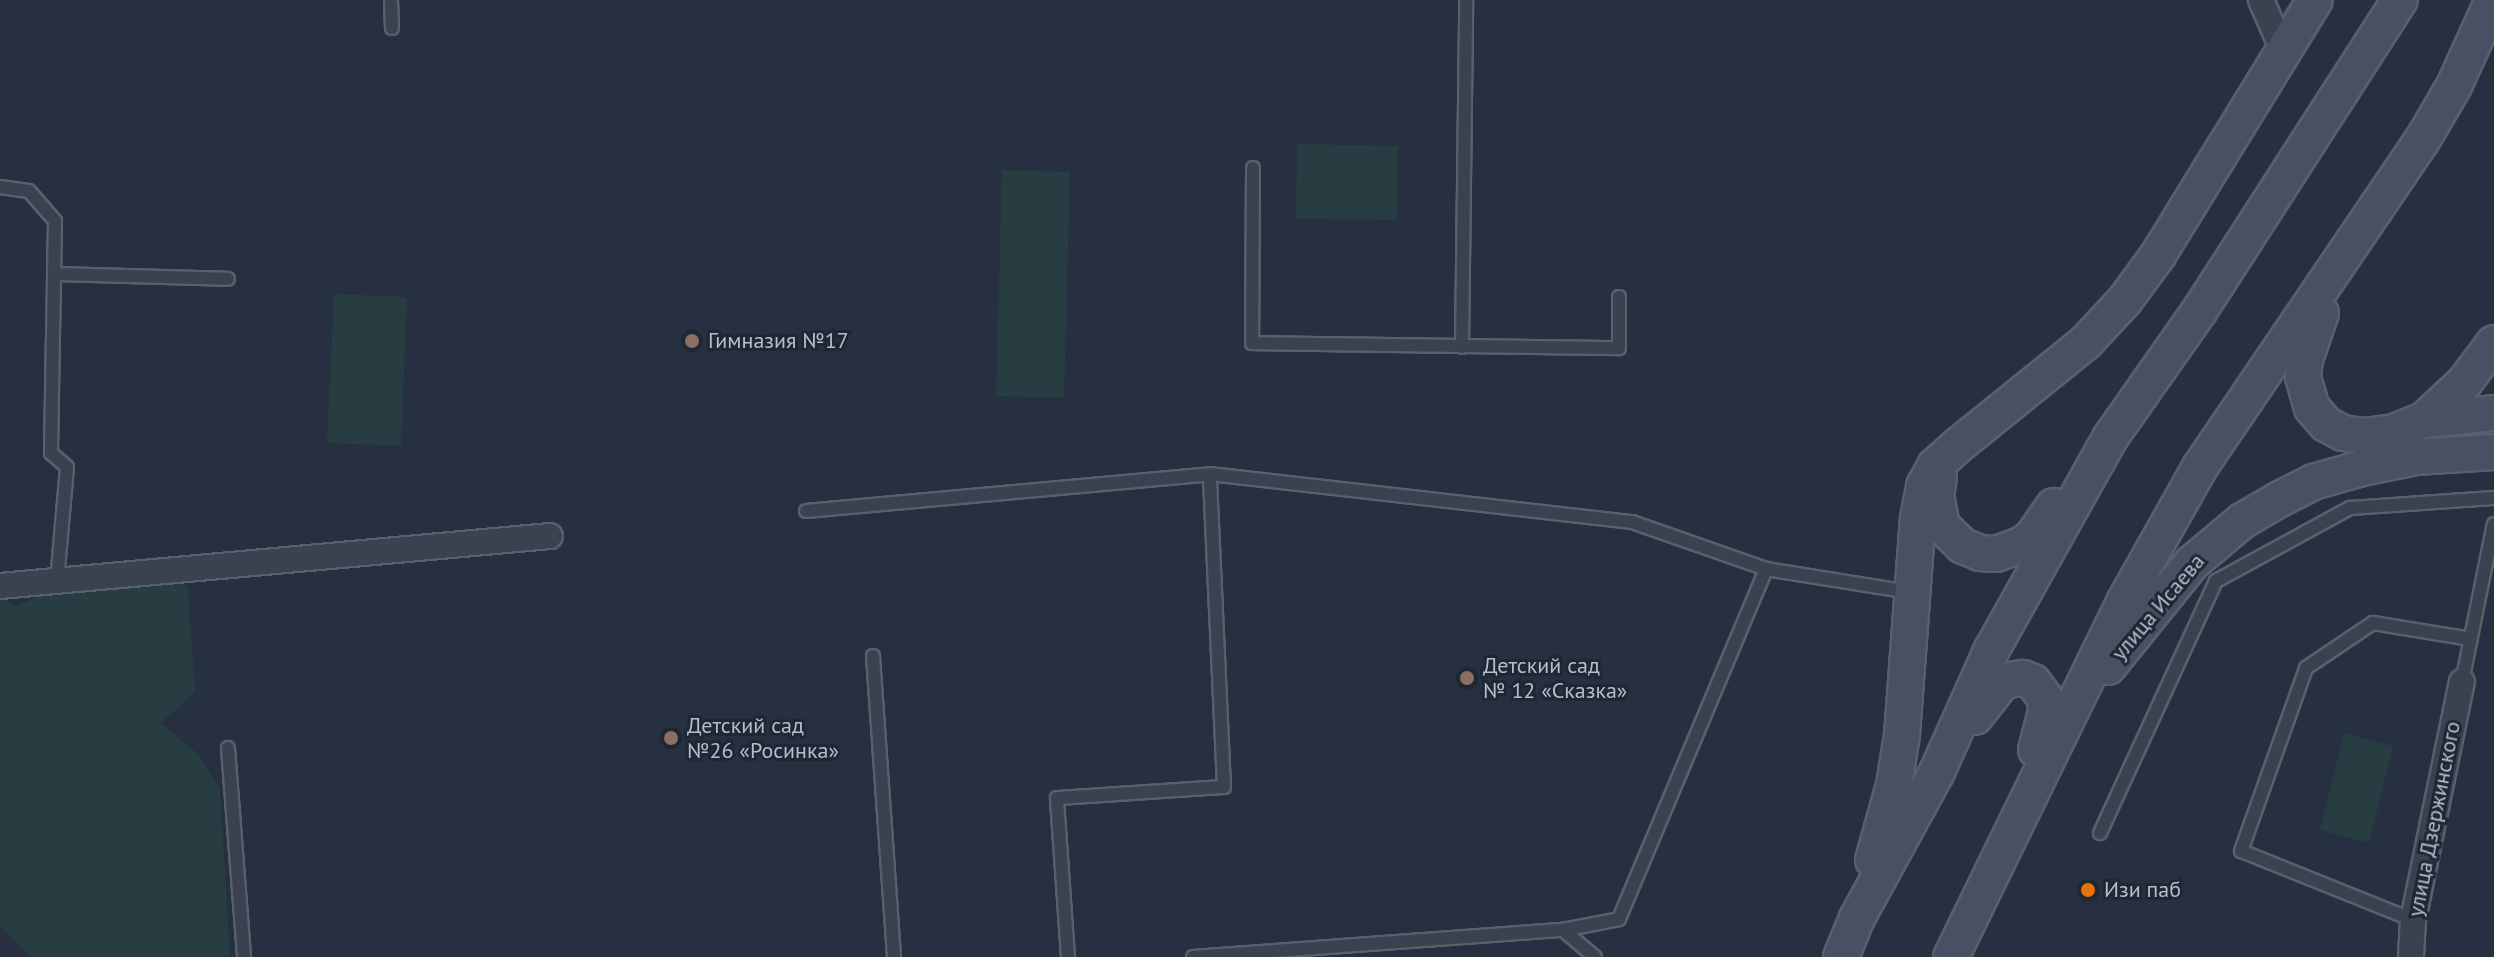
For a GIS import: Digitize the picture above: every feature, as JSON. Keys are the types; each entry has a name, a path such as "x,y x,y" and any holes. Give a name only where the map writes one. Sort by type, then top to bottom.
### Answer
{"main road":[{"path":"1857,918 1896,773 1924,486 1969,435 2086,342 2125,300 2158,255 2315,0"},
{"path":"1841,957 1857,918 1936,774 1991,651 2110,438 2218,283 2400,0"},
{"path":"1951,957 2124,602 2200,467 2366,226 2454,86 2493,0"},
{"path":"2337,268 2305,360 2305,392 2312,408 2326,424 2343,433 2365,436 2394,432 2424,420 2494,413"},
{"path":"2424,420 2464,383 2494,343"},
{"path":"1946,458 1936,495 1942,526 1963,546 1996,554 2009,551 2032,537 2072,478 2110,438"},
{"name":"улица Исаева","path":"2065,720 2169,587 2242,521 2313,482 2362,468 2416,457 2494,452"},
{"path":"1936,774 1995,689 2003,681 2023,678 2041,688 2046,711 2023,804"}],"street":[{"path":"2261,0 2283,50"},
{"path":"0,586 550,536"},
{"name":"улица Дзержинского","path":"2411,957 2413,920 2462,682"}],"lane":[{"path":"391,0 392,28"},
{"path":"1462,347 1466,0"},
{"path":"1253,168 1252,343 1619,348 1619,297"},
{"path":"0,187 29,191 55,221 51,453 67,467 57,581"},
{"path":"54,274 228,279"},
{"path":"806,511 1210,474 1632,522 1766,569 1913,592"},
{"path":"1068,957 1057,798 1224,787 1210,474"},
{"path":"2100,833 2216,581 2350,508 2494,498"},
{"path":"2462,682 2494,524"},
{"path":"1193,957 1563,930 1619,919 1766,569"},
{"path":"2413,920 2241,851 2306,668 2373,623 2471,639"},
{"path":"873,656 894,957"},
{"path":"228,748 244,957"},
{"path":"1563,930 1595,957"}],"green space":[{"path":"1297,144 1398,146 1397,220 1296,219"},
{"path":"1002,170 1070,172 1064,398 996,396"},
{"path":"334,294 407,297 401,446 327,443"},
{"path":"158,556 188,588 195,692 161,723 199,755 220,789 230,957 31,957 0,926 0,594 14,607 115,564"},
{"path":"2344,733 2393,746 2369,843 2320,830"}],"place":[{"name":"Гимназия №17","path":"692,341"},
{"name":"Детский сад № 12 «Сказка»","path":"1467,678"},
{"name":"Детский сад №26 «Росинка»","path":"671,738"},
{"name":"Изи паб","path":"2088,890"}]}
